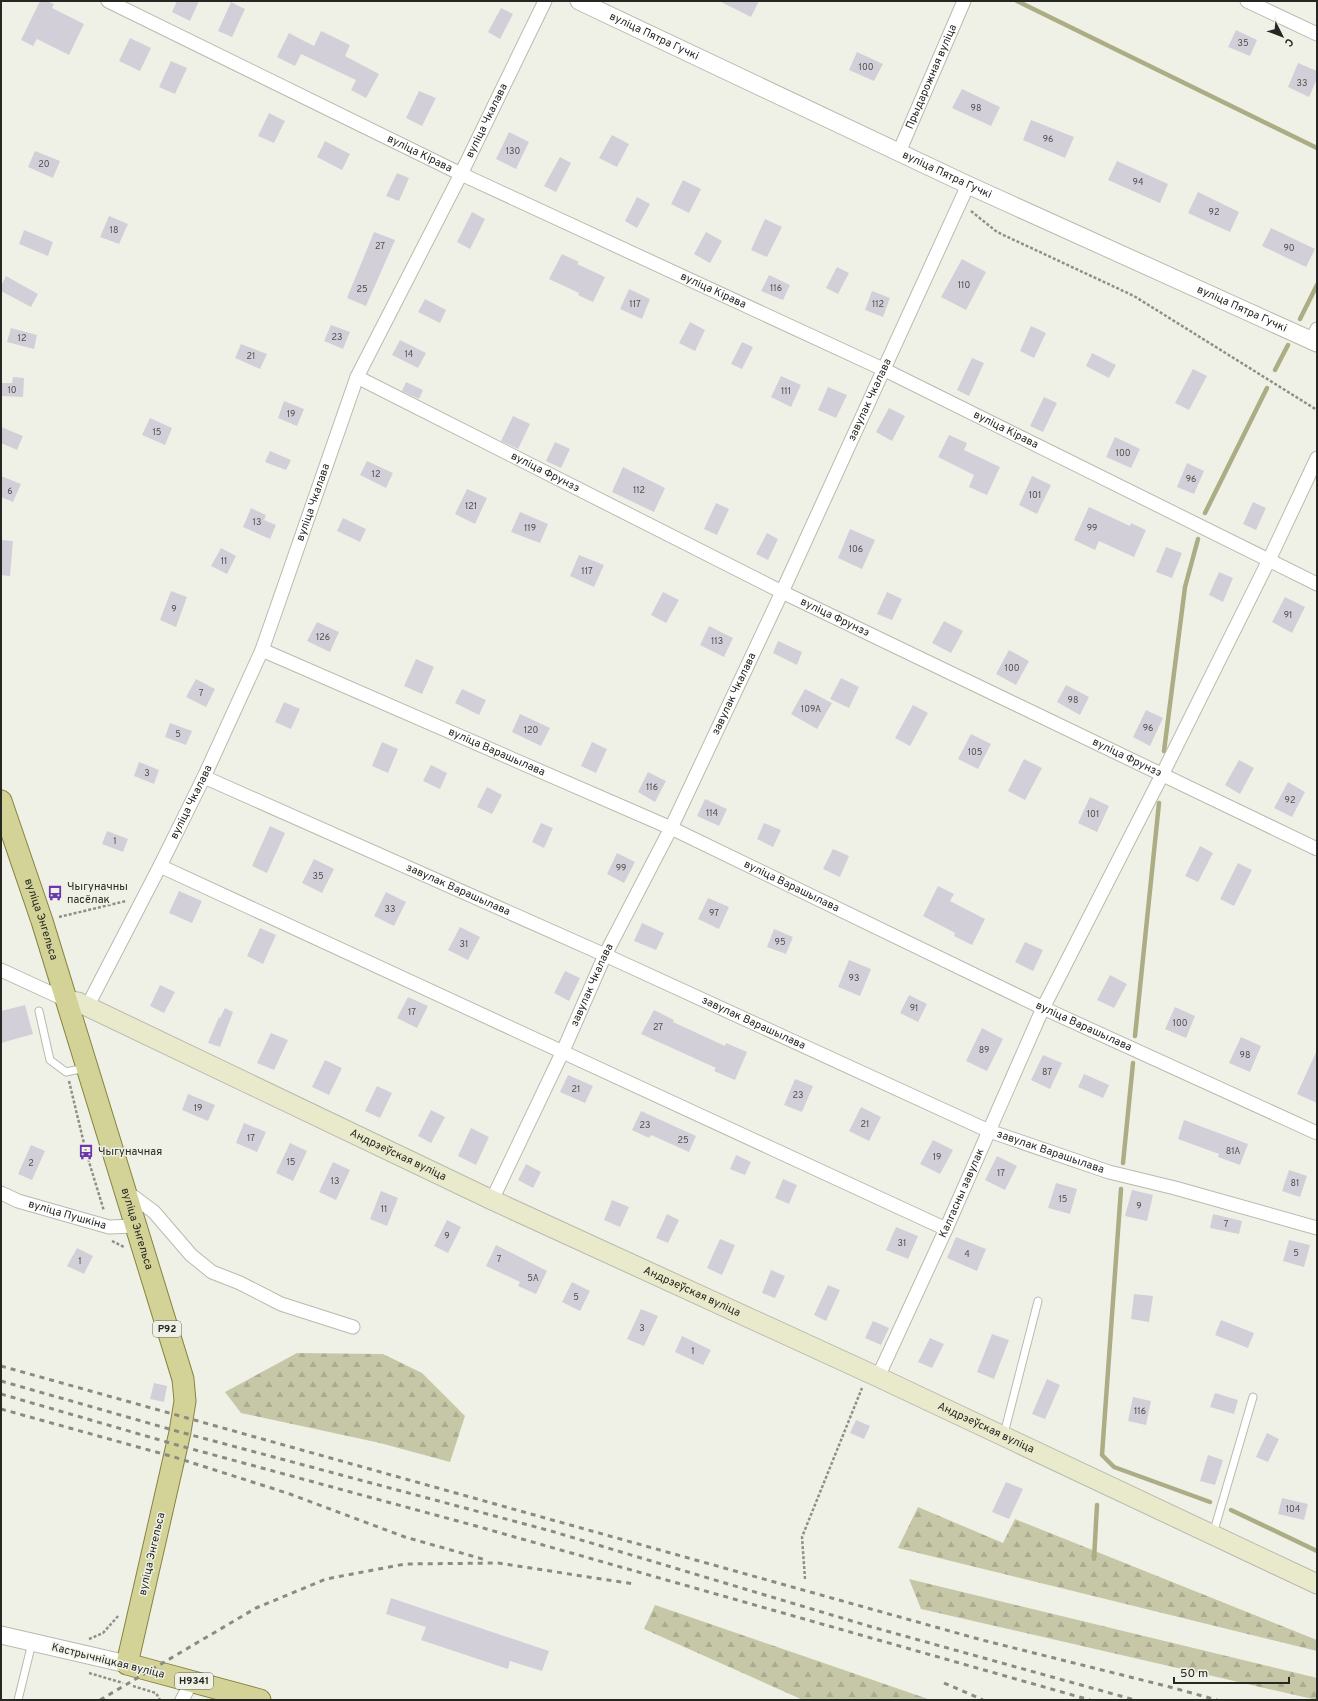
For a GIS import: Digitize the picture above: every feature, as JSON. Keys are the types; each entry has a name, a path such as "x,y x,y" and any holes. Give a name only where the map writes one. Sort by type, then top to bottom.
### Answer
{"main road":[{"name":"вуліца Энгельса","path":"1,801 42,921 183,1379 185,1401 180,1432 127,1664"},
{"name":"Андрэеўская вуліца","path":"66,1000 78,1002 492,1200 873,1375 1317,1584"},
{"name":"Кастрычніцкая вуліца","path":"127,1664 260,1700"}],"street":[{"name":"вуліца Кірава","path":"108,1 461,174 885,370 1317,584"},
{"name":"вуліца Чкалава","path":"88,1007 204,777 262,650 357,377 461,174 546,1"},
{"name":"вуліца Пятра Гучкі","path":"579,1 968,185 1315,337"},
{"name":"Прыдарожная вуліца","path":"899,152 964,1"},
{"path":"1248,1 1317,34"},
{"name":"завулак Чкалава","path":"492,1200 563,1051 605,955 671,828 782,592 885,370 968,185"},
{"name":"вуліца Фрунзэ","path":"357,377 782,592 1317,850"},
{"name":"Калгасны завулак","path":"873,1375 946,1228 1043,1008 1162,775 1269,560 1317,458"},
{"name":"вуліца Варашылава","path":"262,650 671,828 1043,1008 1317,1133"},
{"name":"завулак Варашылава","path":"204,777 605,955 989,1131 1109,1172 1175,1188 1317,1228"},
{"path":"160,866 946,1228"},
{"path":"1,970 66,1000"},
{"name":"вуліца Пушкіна","path":"1,1194 18,1201 109,1227 136,1226"},
{"path":"126,1197 134,1197 154,1212 191,1255 212,1272 240,1283 281,1304 353,1327"},
{"name":"Кастрычніцкая вуліца","path":"1,1635 127,1664"},
{"path":"182,1700 192,1681"}],"lane":[{"path":"39,1011 50,1060 66,1072 87,1068"},
{"path":"1003,1436 1038,1301"},
{"path":"1212,1534 1253,1397"},
{"path":"18,1700 32,1642"}],"path":[{"path":"960,202 998,232 1134,296 1317,410"},
{"path":"109,1227 108,1239 127,1248"},
{"path":"806,1579 802,1537 873,1375"},
{"path":"121,1612 103,1633 90,1639 78,1641 74,1669 156,1693 160,1700"}],"green space":[{"path":"297,1353 383,1354 422,1373 465,1416 450,1462 380,1443 241,1413 225,1392"},
{"path":"918,1507 1003,1543 1015,1519 1317,1640 1317,1651 898,1548"},
{"path":"909,1579 1317,1678 1317,1700 921,1609"},
{"path":"655,1605 931,1700 803,1700 644,1629"}],"building":[{"path":"40,1 47,1 54,4 52,8 84,24 69,55 37,39 33,46 21,40"},
{"path":"177,1 199,1 190,21 172,12"},
{"path":"719,1 759,1 751,17"},
{"path":"231,2 245,9 232,37 218,31"},
{"path":"501,8 513,14 500,39 488,32"},
{"path":"1236,30 1257,40 1250,56 1228,47"},
{"path":"321,31 350,45 345,56 379,74 366,98 351,90 356,80 301,54 295,66 277,57 289,33 314,46"},
{"path":"130,38 151,48 140,71 119,61"},
{"path":"857,52 883,64 874,81 849,70"},
{"path":"171,61 187,68 175,94 159,87"},
{"path":"1298,63 1317,71 1317,79 1309,97 1288,87"},
{"path":"962,89 1000,107 991,126 952,108"},
{"path":"419,91 436,98 422,126 406,118"},
{"path":"269,113 285,121 274,143 258,136"},
{"path":"1031,120 1074,137 1065,158 1023,140"},
{"path":"509,132 529,142 516,169 496,159"},
{"path":"612,135 629,144 617,167 599,158"},
{"path":"325,141 350,154 342,170 317,157"},
{"path":"35,151 60,161 53,178 28,167"},
{"path":"560,157 571,163 556,192 544,186"},
{"path":"1117,161 1168,184 1160,203 1108,180"},
{"path":"397,173 409,178 399,201 386,196"},
{"path":"683,180 701,189 689,213 671,204"},
{"path":"1198,192 1239,212 1230,232 1188,213"},
{"path":"637,197 650,204 637,228 625,221"},
{"path":"472,212 485,219 470,249 457,242"},
{"path":"109,216 128,224 119,244 100,237"},
{"path":"765,219 782,227 767,257 751,250"},
{"path":"1271,228 1315,249 1306,267 1262,246"},
{"path":"24,230 53,242 48,256 19,244"},
{"path":"374,232 395,240 366,306 347,298"},
{"path":"706,232 722,241 710,263 694,254"},
{"path":"562,254 579,262 577,264 605,277 593,302 578,295 579,293 549,279"},
{"path":"962,259 986,272 966,310 941,297"},
{"path":"837,267 849,273 838,294 826,288"},
{"path":"769,275 790,285 783,300 761,291"},
{"path":"6,276 38,294 31,307 1,291 1,286"},
{"path":"629,289 650,299 642,319 620,309"},
{"path":"872,291 890,298 883,317 865,310"},
{"path":"425,299 446,310 440,323 418,312"},
{"path":"690,322 705,330 695,351 679,343"},
{"path":"331,325 350,332 343,349 324,341"},
{"path":"1031,326 1046,333 1034,358 1020,351"},
{"path":"11,328 37,335 34,349 7,342"},
{"path":"400,340 426,353 418,368 392,355"},
{"path":"742,342 753,347 742,369 731,364"},
{"path":"241,344 267,354 260,369 235,358"},
{"path":"1092,353 1116,365 1109,378 1086,366"},
{"path":"972,358 984,363 969,396 957,390"},
{"path":"1193,369 1207,376 1189,410 1175,403"},
{"path":"781,376 801,385 791,407 771,397"},
{"path":"13,377 24,378 23,397 1,396 1,383 12,383"},
{"path":"406,382 423,390 419,399 402,391"},
{"path":"828,387 847,395 836,418 818,410"},
{"path":"1044,397 1057,403 1043,432 1030,426"},
{"path":"284,401 304,409 297,426 278,418"},
{"path":"889,408 905,416 892,441 876,432"},
{"path":"513,416 530,424 518,449 501,441"},
{"path":"150,418 172,428 165,445 142,435"},
{"path":"1,427 23,436 17,450 1,443"},
{"path":"949,435 967,443 964,450 1000,467 987,495 969,487 974,475 938,457"},
{"path":"1115,437 1140,449 1131,468 1106,457"},
{"path":"555,442 570,449 561,468 546,461"},
{"path":"270,451 291,460 286,470 265,462"},
{"path":"367,461 393,473 386,488 360,475"},
{"path":"1187,463 1204,471 1194,494 1177,487"},
{"path":"623,467 665,488 654,512 612,492"},
{"path":"1,476 21,484 13,502 1,497"},
{"path":"1032,476 1051,485 1037,514 1019,505"},
{"path":"467,489 487,498 475,524 455,514"},
{"path":"1253,502 1266,508 1256,530 1243,524"},
{"path":"716,503 729,509 717,535 704,529"},
{"path":"1089,507 1130,526 1131,523 1146,530 1134,557 1099,541 1095,550 1074,540"},
{"path":"251,508 266,515 264,520 276,525 270,539 243,527"},
{"path":"520,512 548,524 540,543 511,532"},
{"path":"343,518 366,529 360,542 337,531"},
{"path":"850,529 875,540 862,569 838,558"},
{"path":"767,533 778,539 768,560 756,554"},
{"path":"1,540 13,541 10,576 1,575"},
{"path":"1166,547 1182,553 1172,578 1156,572"},
{"path":"221,548 236,556 227,574 211,566"},
{"path":"579,555 604,565 594,587 570,576"},
{"path":"1219,572 1233,578 1223,602 1209,595"},
{"path":"171,591 187,597 176,627 160,620"},
{"path":"663,592 679,600 666,623 651,615"},
{"path":"887,592 902,599 892,620 877,614"},
{"path":"1285,597 1305,607 1292,633 1272,622"},
{"path":"944,621 963,631 951,653 932,643"},
{"path":"317,622 339,632 330,652 307,641"},
{"path":"709,626 733,638 724,657 700,645"},
{"path":"778,641 802,652 797,665 773,653"},
{"path":"1009,650 1029,661 1016,685 996,674"},
{"path":"416,659 434,667 422,694 404,686"},
{"path":"841,678 859,687 849,708 830,699"},
{"path":"196,679 215,689 206,707 186,697"},
{"path":"1066,685 1089,697 1080,715 1057,702"},
{"path":"462,689 486,700 479,715 455,703"},
{"path":"805,689 832,703 817,729 791,714"},
{"path":"284,702 300,709 291,729 275,722"},
{"path":"913,705 928,713 910,746 895,738"},
{"path":"1146,710 1163,718 1150,746 1133,737"},
{"path":"520,714 550,728 541,746 512,732"},
{"path":"170,723 192,731 186,745 165,737"},
{"path":"971,734 991,744 978,769 958,759"},
{"path":"382,742 398,749 388,773 372,766"},
{"path":"592,742 607,749 596,773 581,766"},
{"path":"1024,759 1042,768 1025,800 1008,791"},
{"path":"1239,760 1254,768 1240,794 1225,785"},
{"path":"139,762 159,770 154,784 134,776"},
{"path":"431,765 447,773 440,789 423,781"},
{"path":"648,772 666,781 655,802 638,792"},
{"path":"1288,782 1305,792 1292,817 1274,808"},
{"path":"487,787 502,795 492,814 477,807"},
{"path":"1090,797 1109,806 1097,832 1078,823"},
{"path":"705,799 727,809 719,826 697,816"},
{"path":"541,823 553,828 544,848 532,842"},
{"path":"764,823 781,830 773,847 757,839"},
{"path":"270,826 285,833 267,873 252,866"},
{"path":"107,831 128,839 123,852 102,844"},
{"path":"1200,846 1213,853 1198,882 1185,876"},
{"path":"833,849 849,856 840,877 823,869"},
{"path":"617,853 635,862 624,883 607,874"},
{"path":"314,859 334,869 322,893 302,883"},
{"path":"1238,863 1252,870 1234,906 1220,899"},
{"path":"938,886 954,894 950,901 985,919 972,945 954,936 955,933 923,916"},
{"path":"179,891 202,901 192,923 169,913"},
{"path":"386,892 406,902 394,926 374,916"},
{"path":"708,898 729,907 719,929 698,919"},
{"path":"642,923 664,933 656,950 634,941"},
{"path":"460,927 480,937 468,960 448,950"},
{"path":"260,928 276,935 263,964 247,956"},
{"path":"774,929 793,937 786,954 767,947"},
{"path":"1025,942 1043,950 1033,971 1015,962"},
{"path":"849,960 871,969 860,996 838,987"},
{"path":"565,971 580,978 569,1001 554,993"},
{"path":"1110,975 1127,984 1114,1008 1097,1000"},
{"path":"160,985 175,992 164,1013 150,1006"},
{"path":"909,995 927,1004 918,1022 900,1013"},
{"path":"408,997 428,1006 417,1028 397,1018"},
{"path":"25,1005 33,1034 1,1043 1,1011"},
{"path":"1175,1007 1195,1016 1186,1038 1165,1029"},
{"path":"225,1008 233,1012 220,1047 208,1043 219,1017 220,1018"},
{"path":"654,1010 674,1020 673,1022 725,1046 726,1043 747,1052 735,1080 714,1071 716,1068 641,1034"},
{"path":"982,1028 1003,1039 987,1071 966,1061"},
{"path":"271,1033 288,1040 274,1070 257,1063"},
{"path":"1241,1037 1261,1046 1250,1072 1229,1063"},
{"path":"1317,1050 1317,1103 1297,1094"},
{"path":"1043,1055 1062,1063 1050,1089 1031,1080"},
{"path":"325,1060 342,1068 329,1095 312,1087"},
{"path":"1084,1074 1109,1085 1103,1098 1078,1087"},
{"path":"568,1075 593,1086 585,1103 560,1092"},
{"path":"795,1079 813,1086 802,1112 784,1105"},
{"path":"377,1086 392,1093 380,1118 365,1111"},
{"path":"188,1094 215,1105 208,1121 182,1110"},
{"path":"861,1107 881,1117 869,1141 849,1131"},
{"path":"431,1110 445,1117 431,1143 418,1136"},
{"path":"641,1111 696,1136 689,1152 651,1135 649,1138 632,1130"},
{"path":"1184,1120 1248,1144 1240,1165 1218,1157 1219,1154 1178,1139"},
{"path":"244,1123 266,1132 257,1152 236,1143"},
{"path":"471,1128 489,1137 476,1165 458,1156"},
{"path":"933,1140 953,1150 940,1174 920,1164"},
{"path":"290,1143 307,1151 293,1181 276,1173"},
{"path":"31,1145 45,1151 32,1180 18,1174"},
{"path":"736,1155 751,1162 745,1175 730,1169"},
{"path":"997,1156 1017,1166 1005,1190 985,1180"},
{"path":"333,1162 350,1170 336,1200 319,1192"},
{"path":"526,1164 541,1172 533,1188 518,1180"},
{"path":"1289,1170 1307,1176 1300,1197 1282,1191"},
{"path":"783,1179 797,1185 789,1204 775,1198"},
{"path":"1056,1183 1077,1189 1070,1214 1048,1208"},
{"path":"1132,1190 1153,1195 1147,1221 1125,1216"},
{"path":"381,1191 398,1198 387,1226 370,1219"},
{"path":"612,1200 629,1207 620,1227 604,1220"},
{"path":"667,1214 679,1220 668,1243 656,1238"},
{"path":"1213,1214 1242,1221 1239,1234 1210,1228"},
{"path":"447,1220 461,1227 448,1253 434,1246"},
{"path":"896,1227 918,1236 908,1259 886,1250"},
{"path":"956,1237 986,1249 977,1271 947,1258"},
{"path":"720,1239 735,1245 722,1275 707,1268"},
{"path":"1289,1240 1310,1245 1304,1267 1283,1261"},
{"path":"496,1245 547,1271 536,1294 518,1286 520,1282 486,1266"},
{"path":"77,1248 93,1256 84,1274 67,1266"},
{"path":"771,1270 785,1276 775,1298 762,1293"},
{"path":"572,1282 590,1291 580,1311 562,1302"},
{"path":"828,1285 840,1290 826,1321 814,1315"},
{"path":"1134,1294 1153,1296 1149,1322 1131,1319"},
{"path":"641,1309 658,1316 644,1346 627,1339"},
{"path":"1221,1320 1254,1333 1248,1348 1215,1335"},
{"path":"873,1321 889,1328 881,1345 865,1338"},
{"path":"992,1334 1009,1340 994,1379 977,1372"},
{"path":"682,1336 711,1350 703,1365 675,1352"},
{"path":"930,1338 944,1344 932,1368 918,1362"},
{"path":"1047,1379 1060,1385 1045,1419 1032,1414"},
{"path":"154,1383 167,1386 164,1402 150,1399"},
{"path":"1215,1393 1238,1400 1234,1414 1210,1407"},
{"path":"1133,1397 1151,1401 1146,1425 1128,1421"},
{"path":"856,1420 870,1426 864,1439 850,1433"},
{"path":"1267,1433 1279,1439 1268,1462 1256,1457"},
{"path":"1208,1455 1223,1460 1215,1485 1200,1481"},
{"path":"1006,1482 1023,1489 1009,1519 992,1512"},
{"path":"1282,1498 1308,1504 1304,1520 1278,1514"},
{"path":"391,1598 549,1651 542,1671 510,1661 508,1669 421,1640 426,1627 386,1614"}],"waterway":[{"path":"1017,1 1317,148"},
{"path":"1300,319 1317,285"},
{"path":"1275,370 1288,345"},
{"path":"1205,513 1267,388"},
{"path":"1164,751 1185,587 1198,539"},
{"path":"1135,1036 1159,803"},
{"path":"1123,1163 1133,1063"},
{"path":"1121,1189 1102,1455 1114,1467 1210,1502"},
{"path":"1094,1559 1097,1505"},
{"path":"1231,1510 1317,1551"}],"railway":[{"path":"1,1366 982,1640 1217,1700"},
{"path":"1,1381 180,1432 551,1531 872,1627 1135,1700"},
{"path":"1,1394 177,1445 476,1526 1090,1700"},
{"path":"1,1409 174,1457 290,1494 405,1537 486,1560"},
{"path":"100,1700 256,1608 326,1579 405,1564 498,1563 634,1584"},
{"path":"944,1683 983,1700"}],"place":[{"name":"Чыгуначны пасёлак","path":"55,893"},
{"name":"Чыгуначная","path":"86,1152"}]}
